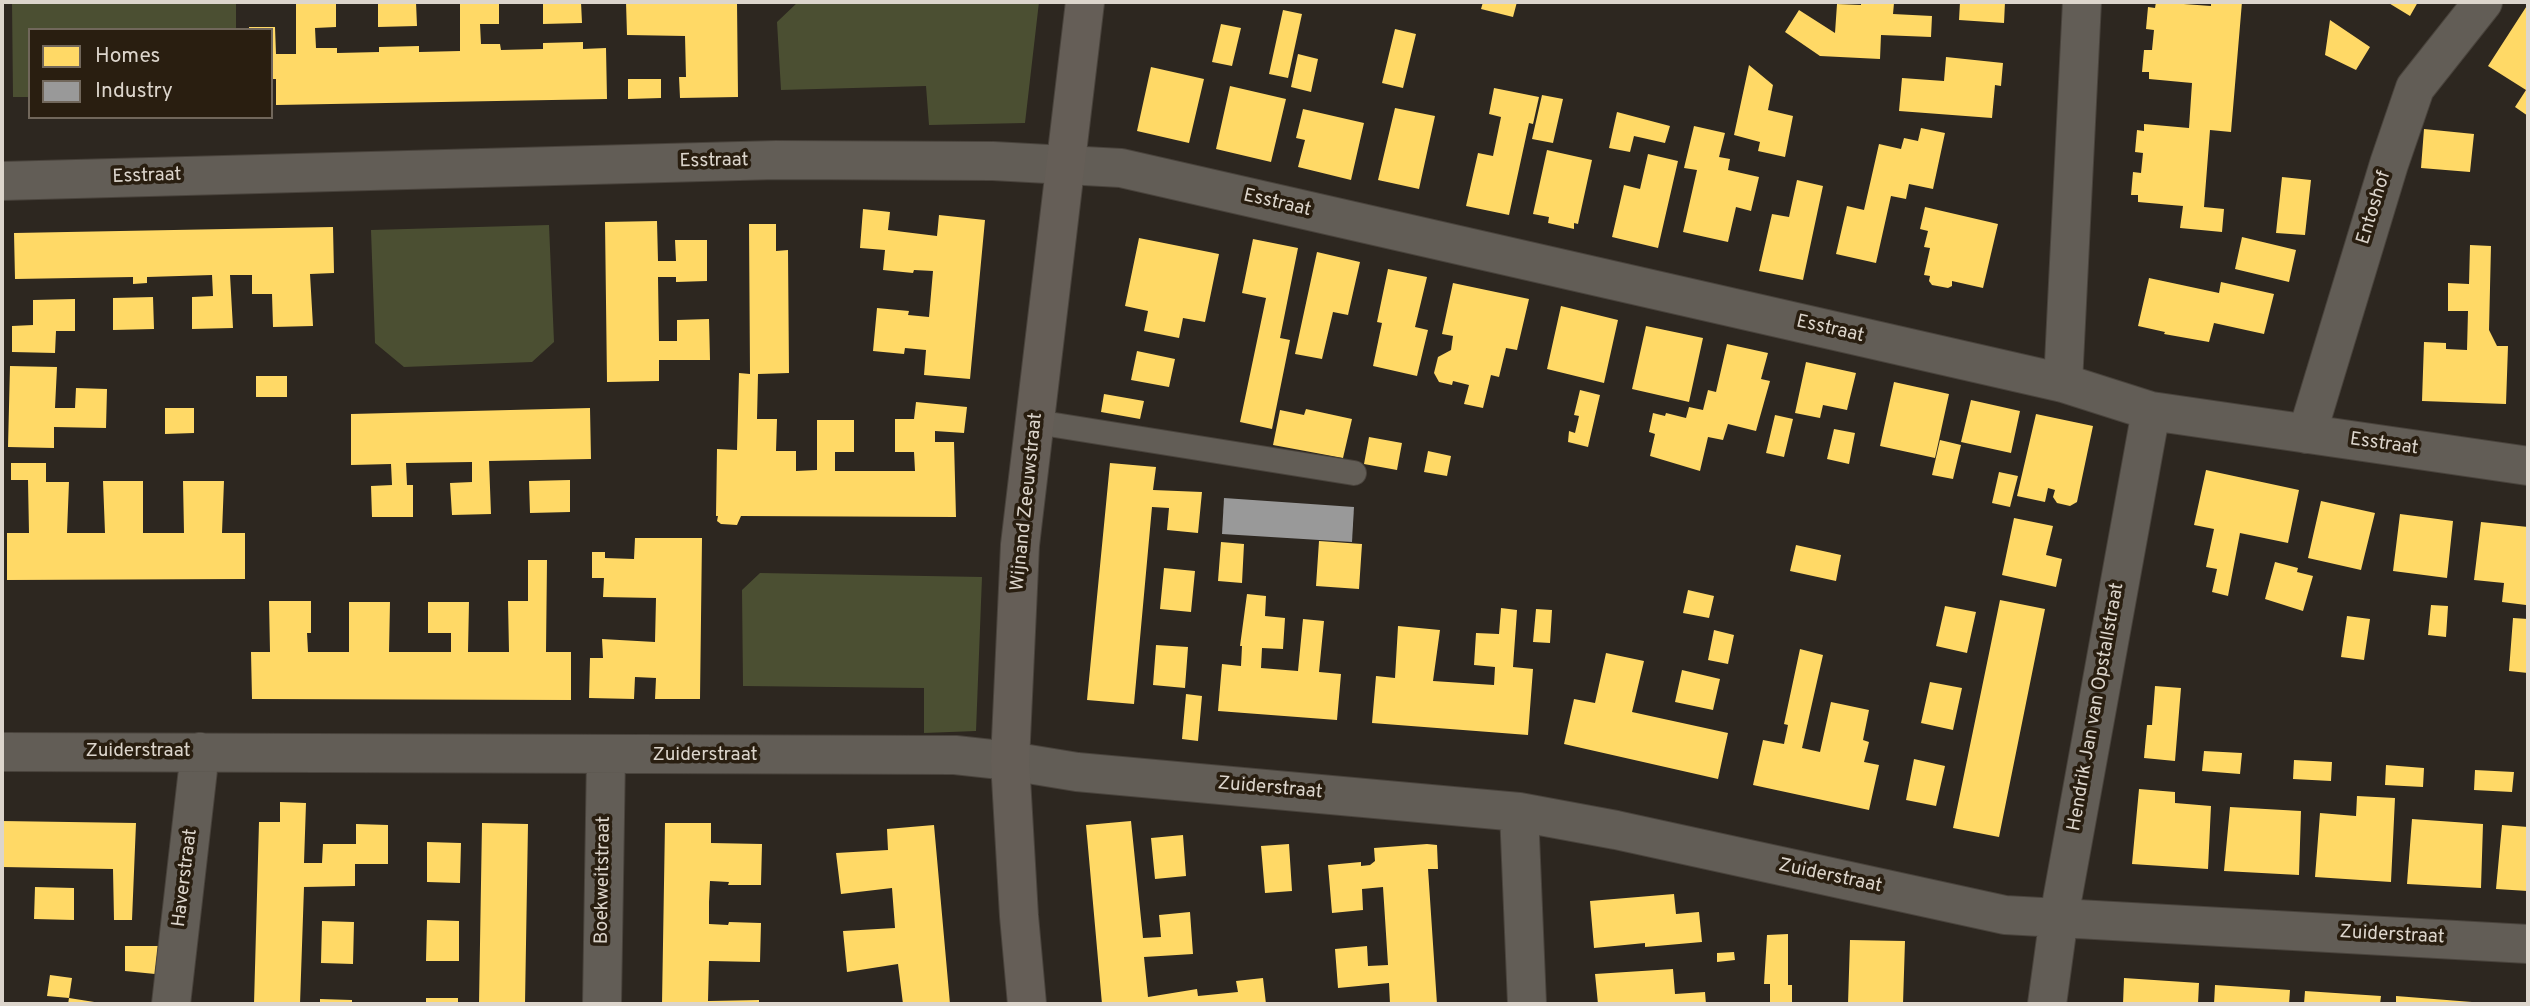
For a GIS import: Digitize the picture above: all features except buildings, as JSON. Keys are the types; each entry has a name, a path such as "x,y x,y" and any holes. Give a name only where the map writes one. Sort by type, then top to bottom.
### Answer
{"main road":[{"name":"Wijnand Zeeuwstraat","path":"1027,1004 1010,761 1020,545 1068,163 1085,2"}],"street":[{"path":"2063,383 2082,2"},
{"name":"Entoshof","path":"2307,433 2389,164 2415,88 2483,2"},
{"name":"Esstraat","path":"2,181 763,160 1068,163 1121,168 2063,383 2151,411 2528,466"},
{"name":"Hendrik Jan van Opstallstraat","path":"2047,1004 2059,916 2151,411"},
{"name":"Zuiderstraat","path":"2,752 606,756 956,755 1077,772 1519,812 1616,830 2005,915 2528,944"},
{"name":"Haverstraat","path":"171,1004 200,752"},
{"name":"Boekweitstraat","path":"602,1004 606,756"},
{"path":"1519,812 1527,1004"}],"lane":[{"path":"1036,422 1354,473"}],"green space":[{"path":"12,2 236,2 236,28 28,28 28,97 13,97"},
{"path":"798,2 1039,2 1025,123 929,125 926,86 781,90 777,22"},
{"path":"549,225 554,342 532,362 404,367 375,343 371,230"},
{"path":"760,573 982,577 976,731 924,733 924,688 743,686 742,590"}]}
